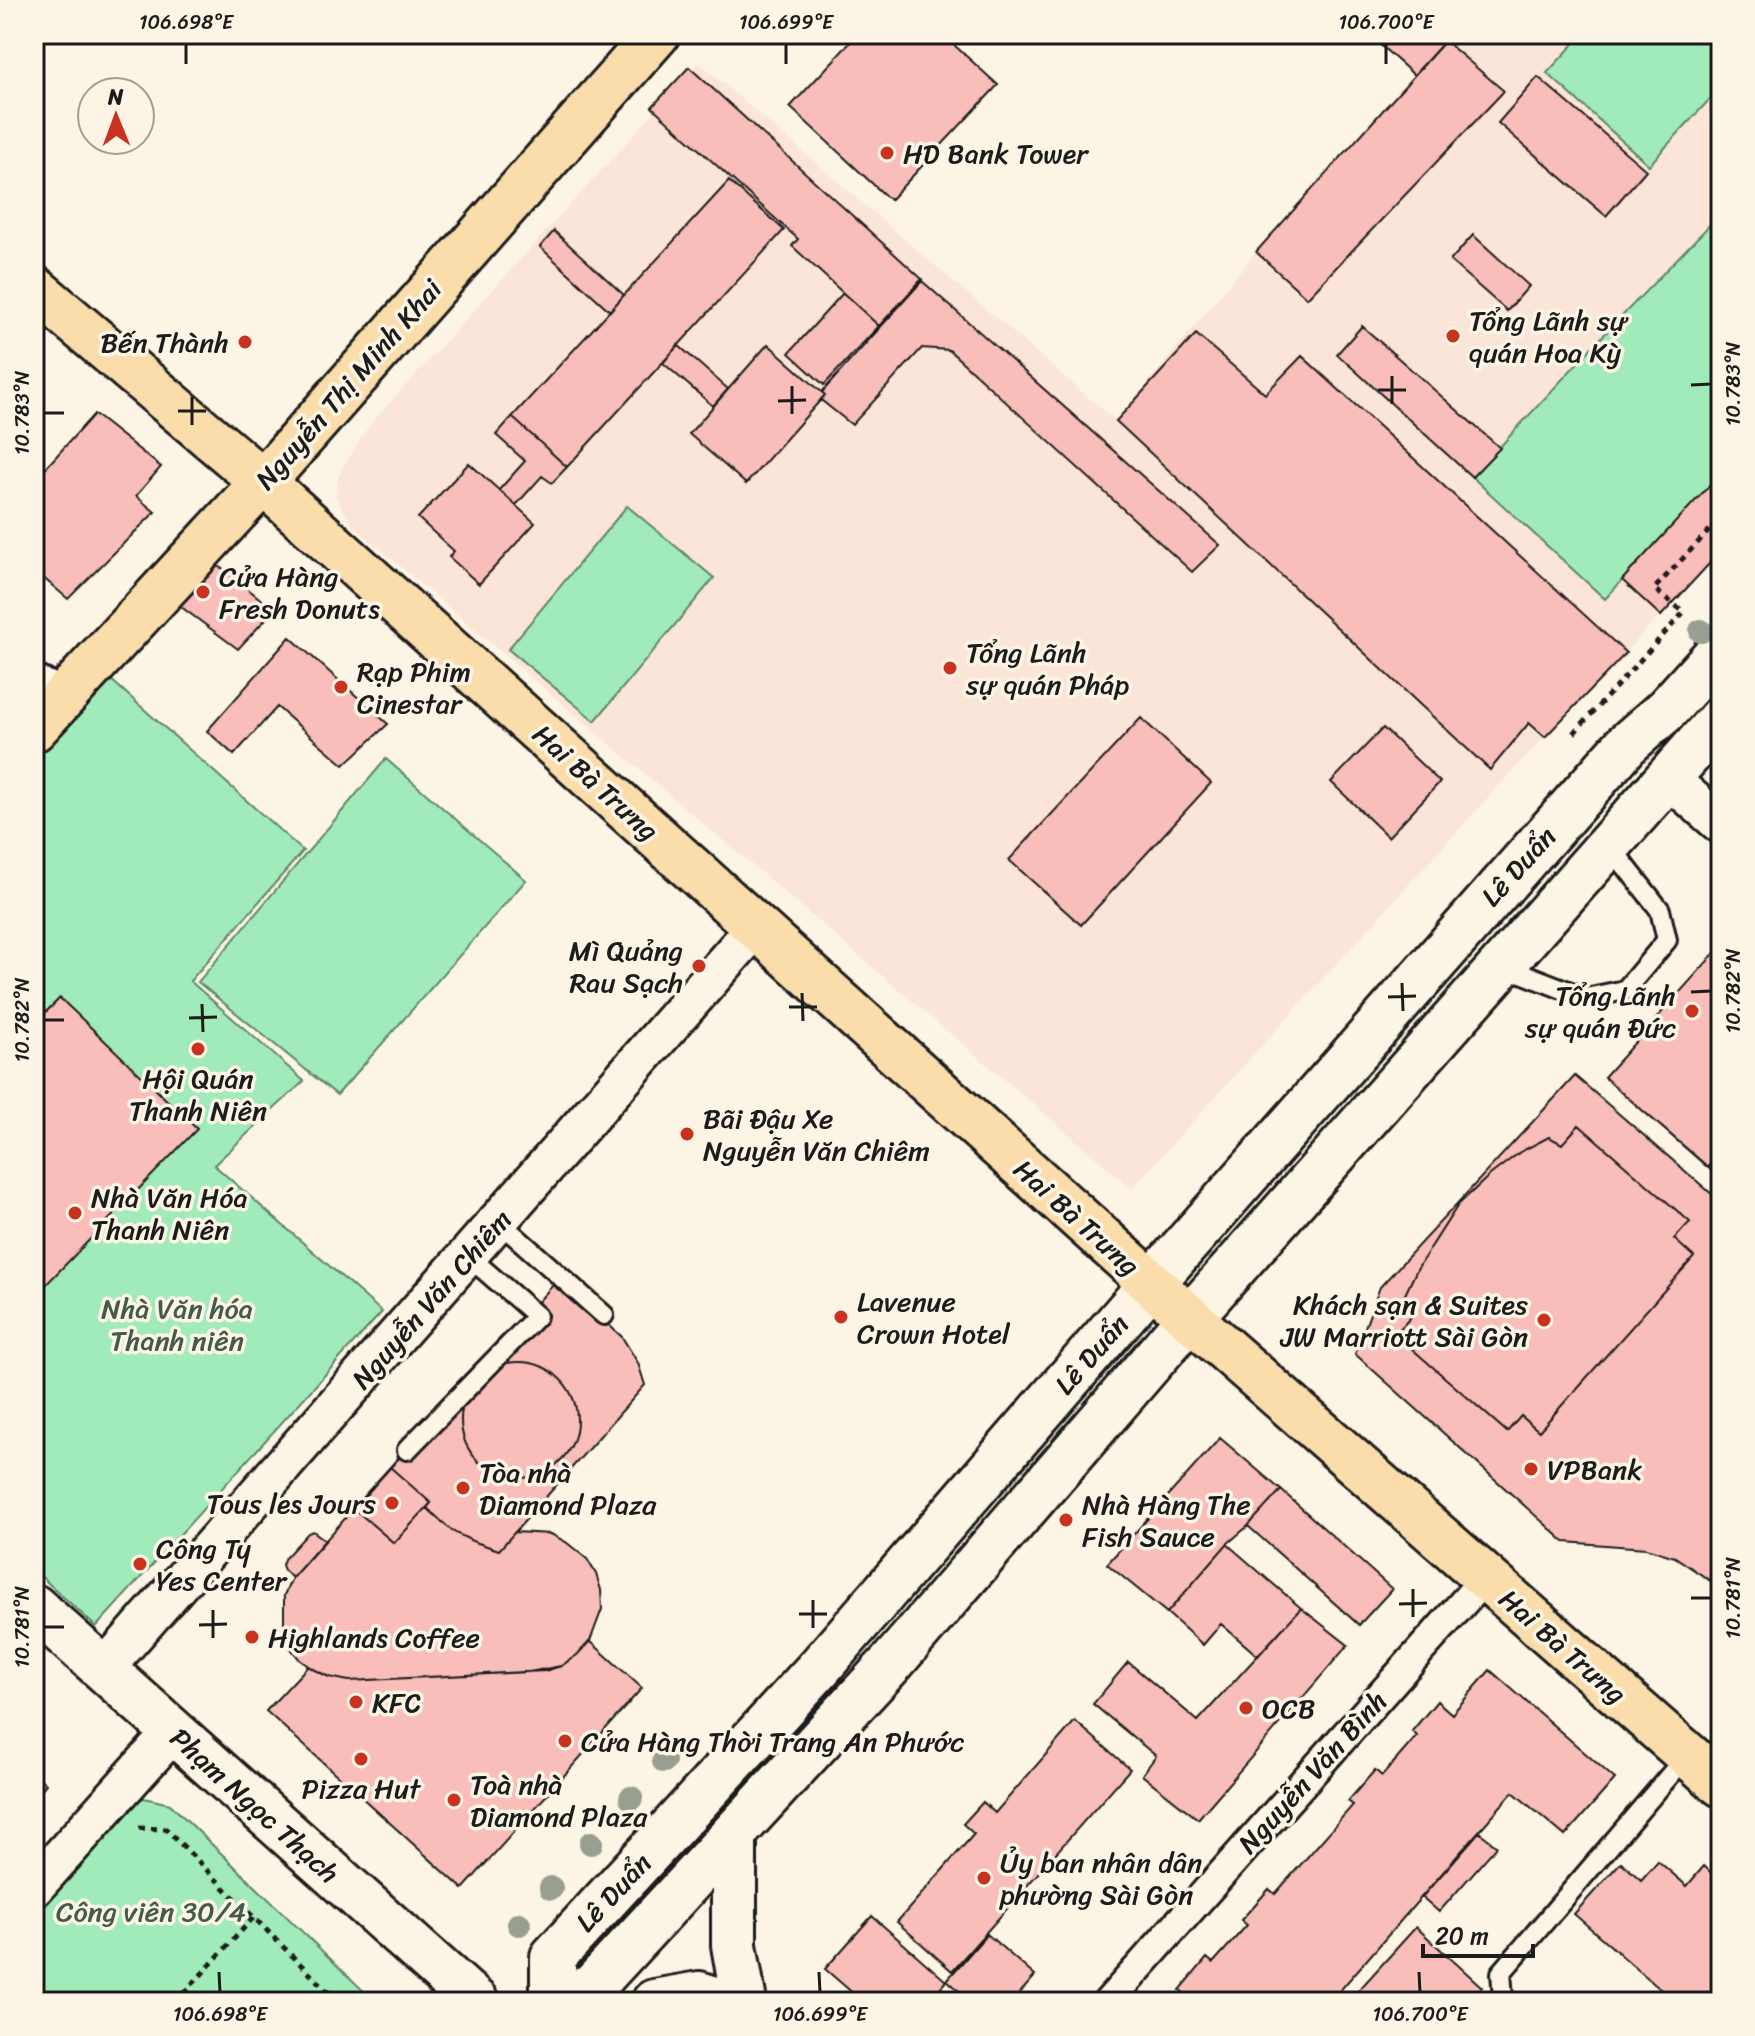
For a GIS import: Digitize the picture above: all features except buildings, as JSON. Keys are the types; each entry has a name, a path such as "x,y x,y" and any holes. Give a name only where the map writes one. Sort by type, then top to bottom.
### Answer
{"main road":[{"name":"Nguyễn Thị Minh Khai","path":"34,729 52,687 263,482 657,34"},
{"name":"Hai Bà Trưng","path":"34,288 263,482 1151,1284 1721,1784"},
{"name":"Lê Duẩn","path":"1721,649 1666,710 1627,744 1151,1284 818,1669 553,1957 551,2000 591,1988 894,1660 1190,1318 1721,718"},
{"path":"1627,744 1668,778"},
{"path":"1435,960 1488,979"},
{"path":"958,1509 995,1542"},
{"name":"Phạm Ngọc Thạch","path":"34,1607 476,2002"},
{"path":"818,1669 855,1701"},
{"path":"734,1835 734,1945 744,2002"},
{"path":"654,2002 699,1994 724,2002"}],"street":[{"path":"1668,778 1721,824"},
{"name":"Nguyễn Văn Chiêm","path":"104,1669 756,927"},
{"name":"Nguyễn Văn Bình","path":"1108,2002 1485,1578"},
{"path":"34,1887 173,1732"}],"lane":[{"path":"1488,979 1586,998 1625,990 1667,940 1660,910 1609,845"},
{"path":"498,1221 604,1315"},
{"path":"407,1450 537,1316 468,1256"},
{"path":"1509,2002 1503,1997 1501,1973 1688,1754"}],"path":[{"path":"1574,733 1684,612 1654,589 1721,518"},
{"path":"126,1832 137,1828 166,1829 338,2002"},
{"path":"176,2002 254,1917"}],"shaded area":[{"name":"Tổng Lãnh sự quán Pháp","path":"1451,34 1721,34 1721,551 1503,781 1132,1188 352,525 336,497 338,476 368,427 699,63 1116,421 1256,252"}],"green space":[{"path":"1583,34 1721,34 1721,87 1649,165 1547,73"},
{"path":"1721,213 1721,473 1605,599 1472,477"},
{"path":"627,506 714,578 595,721 508,649"},
{"name":"Nhà Văn hóa Thanh niên","path":"90,661 303,851 190,981 304,1081 214,1165 382,1312 96,1627 34,1570 34,724"},
{"path":"386,759 526,880 337,1095 198,982"},
{"name":"Công viên 30/4","path":"144,1798 170,1804 375,2002 34,2002 34,1906 122,1807"}],"place":[{"name":"HD Bank Tower","path":"887,153"},
{"name":"Tổng Lãnh sự quán Hoa Kỳ","path":"1453,336"},
{"name":"Bến Thành","path":"245,342"},
{"name":"Cửa Hàng Fresh Donuts","path":"203,592"},
{"name":"Tổng Lãnh sự quán Pháp","path":"950,668"},
{"name":"Rạp Phim Cinestar","path":"341,687"},
{"name":"Mì Quảng Rau Sạch","path":"699,966"},
{"name":"Tổng Lãnh sự quán Đức","path":"1692,1011"},
{"name":"Hội Quán Thanh Niên","path":"198,1049"},
{"name":"Bãi Đậu Xe Nguyễn Văn Chiêm","path":"687,1134"},
{"name":"Nhà Văn Hóa Thanh Niên","path":"75,1213"},
{"name":"Lavenue Crown Hotel","path":"841,1317"},
{"name":"Khách sạn & Suites JW Marriott Sài Gòn","path":"1544,1320"},
{"name":"VPBank","path":"1531,1469"},
{"name":"Tòa nhà Diamond Plaza","path":"463,1488"},
{"name":"Tous les Jours","path":"392,1503"},
{"name":"Nhà Hàng The Fish Sauce","path":"1066,1520"},
{"name":"Công Ty Yes Center","path":"140,1564"},
{"name":"Highlands Coffee","path":"252,1637"},
{"name":"KFC","path":"356,1702"},
{"name":"OCB","path":"1246,1708"},
{"name":"Cửa Hàng Thời Trang An Phước","path":"565,1741"},
{"name":"Pizza Hut","path":"361,1759"},
{"name":"Toà nhà Diamond Plaza","path":"454,1800"},
{"name":"Ủy ban nhân dân phường Sài Gòn","path":"984,1878"}]}
